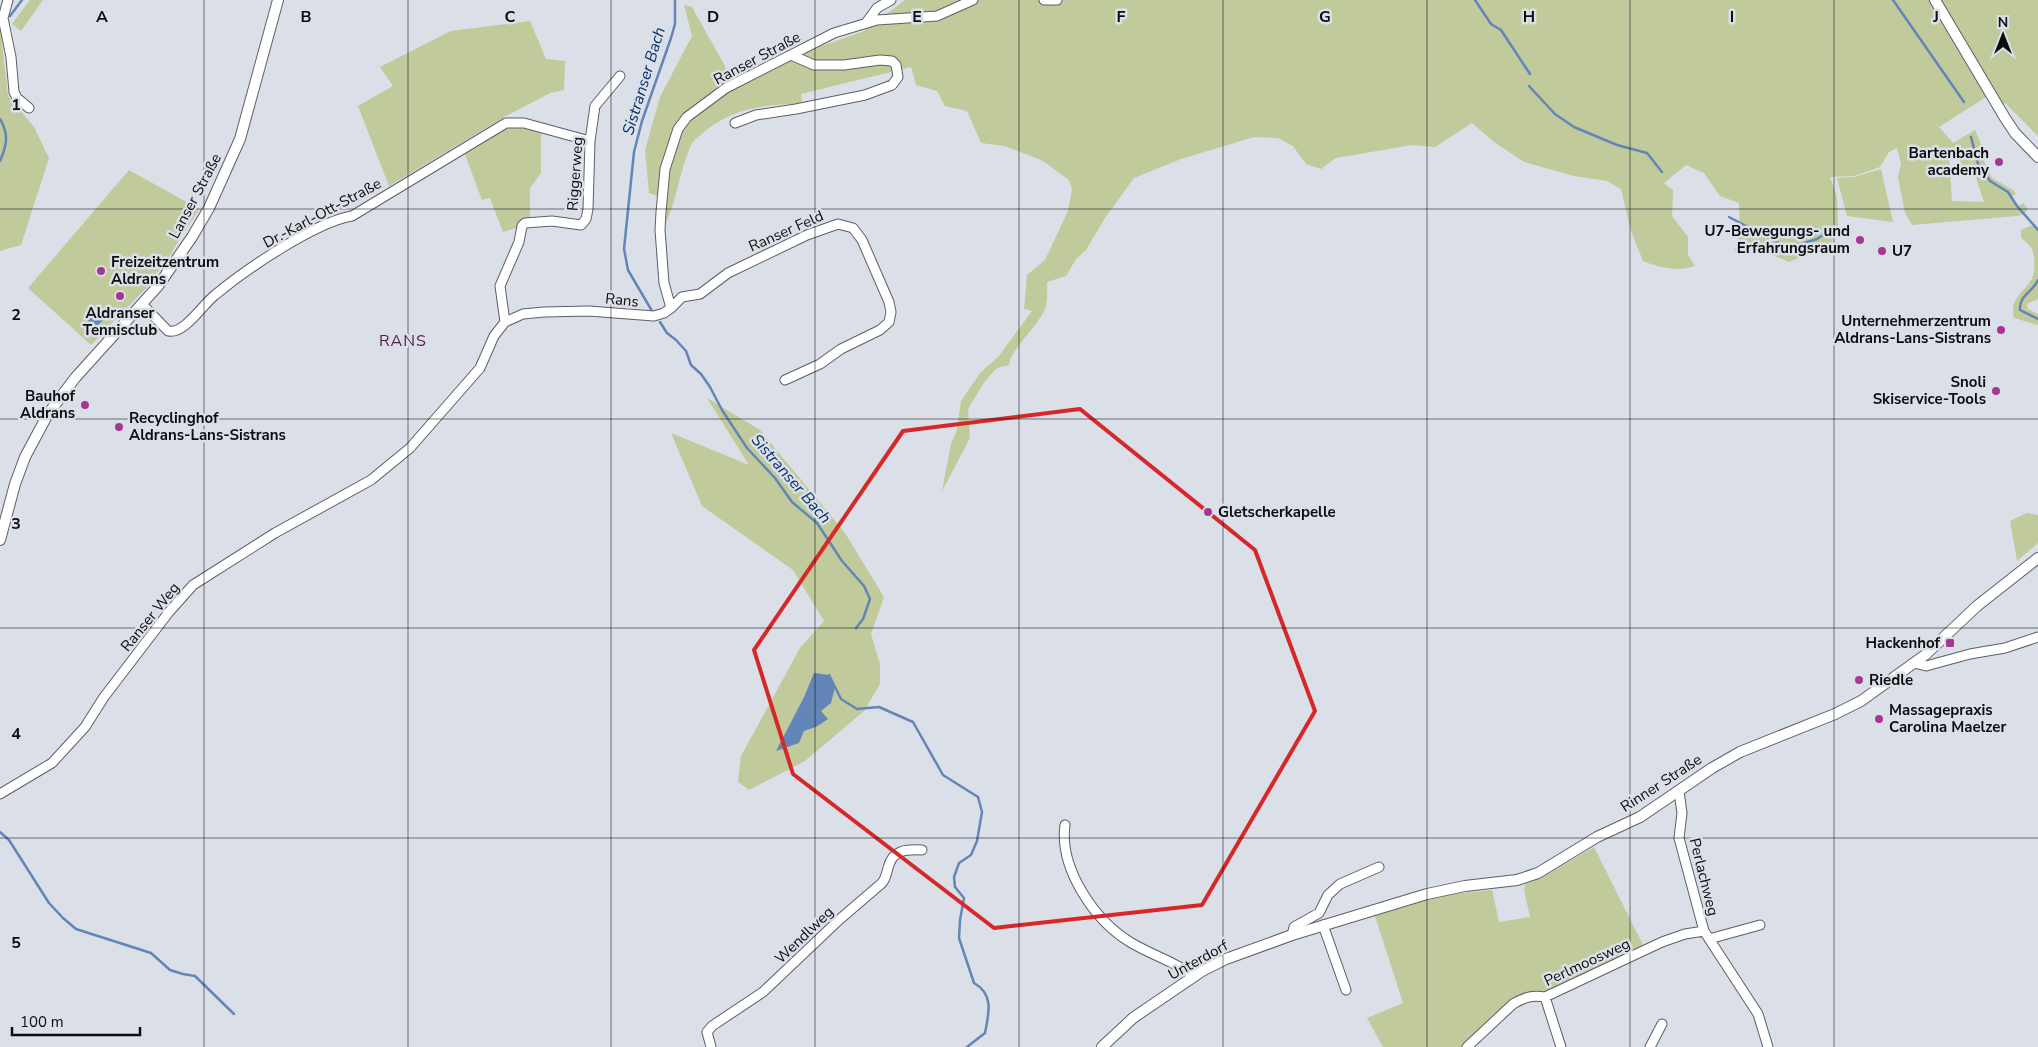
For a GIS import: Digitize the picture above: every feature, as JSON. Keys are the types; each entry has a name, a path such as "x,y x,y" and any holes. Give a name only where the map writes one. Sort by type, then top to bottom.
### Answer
{"main road":[{"name":"Lanser Straße","path":"0,540 25,457 48,414 75,378 143,305 171,269 192,237 221,184 250,109 278,0"},
{"path":"1935,0 2005,118 2015,133 2038,157"},
{"name":"Rinner Straße","path":"1323,926 1438,891 1527,877 1538,873 1597,837 1640,817 1712,768 1740,752 1847,709 1861,701 1925,655 1976,606 2038,558"},
{"name":"Unterdorf","path":"1102,1047 1130,1020 1194,976 1226,959 1323,926"}],"street":[{"path":"8,0 3,18 11,57 14,92 17,98 29,108"},
{"path":"866,24 878,8 891,0"},
{"name":"Ranser Straße","path":"671,308 664,283 661,212 665,169 681,123 726,88 834,33 866,24 909,16 937,16 973,0"},
{"path":"1044,0 1057,0"},
{"path":"735,123 756,115 796,109 864,94 892,86 898,77 896,65 887,60 844,65 814,65 791,55"},
{"name":"Riggerweg","path":"505,322 499,292 500,286 519,242 522,226 552,221 577,225 584,223 588,209 590,141 595,106 620,76"},
{"name":"Dr.-Karl-Ott-Straße","path":"143,305 168,331 180,329 215,294 266,258 338,218 352,216 506,123 524,123 590,141"},
{"name":"Ranser Feld","path":"671,308 682,297 700,294 728,273 814,232 838,224 853,228 862,240 889,302 891,312 889,322 880,330 841,349 820,364 784,380"},
{"name":"Rans","path":"505,322 523,314 544,312 589,311 654,316 664,313 671,308"},
{"name":"Ranser Weg","path":"0,794 52,763 85,727 104,697 169,612 193,585 275,533 377,476 410,448 473,376 483,362 494,336 505,322"},
{"path":"1914,663 1926,666 2005,648 2038,637"},
{"name":"Perlachweg","path":"1679,791 1682,812 1679,838 1704,930 1758,1014 1768,1047"},
{"path":"1065,825 1063,842 1065,852 1087,900 1096,913 1129,942 1177,964 1194,976"},
{"name":"Wendlweg","path":"710,1047 707,1032 712,1026 763,992 840,918 882,883 887,876 889,864 894,855 903,850 922,850"},
{"path":"1292,935 1294,928 1319,913 1328,895 1336,887 1344,881 1379,867"},
{"name":"Perlachweg","path":"1709,939 1760,925"},
{"path":"1323,926 1346,990"},
{"name":"Perlmoosweg","path":"1467,1047 1513,1004 1529,996 1544,998 1662,942 1684,934 1704,930"},
{"path":"1544,998 1561,1047"},
{"path":"1650,1047 1662,1024"}],"highlighted area":[{"path":"1080,409 1255,550 1315,711 1202,905 994,928 793,774 754,650 903,431"}],"green space":[{"path":"30,0 43,0 21,31 12,24"},
{"path":"905,0 2038,0 2038,136 2006,104 1986,97 1939,127 1953,143 1975,130 1982,146 1978,148 1992,178 2013,190 2016,194 2012,196 2018,206 2023,203 2028,209 2024,214 1912,225 1905,213 1898,177 1901,163 1897,148 1889,152 1880,167 1854,176 1830,177 1837,197 1838,225 1834,238 1830,245 1789,262 1756,248 1734,251 1740,234 1739,203 1720,196 1704,173 1686,165 1664,183 1673,190 1672,216 1688,237 1688,255 1695,266 1682,269 1663,267 1643,261 1631,231 1621,189 1607,181 1574,176 1524,162 1494,142 1472,123 1435,147 1412,145 1336,158 1321,169 1306,164 1293,146 1278,138 1254,137 1181,159 1134,178 1105,218 1086,250 1076,259 1066,276 1047,282 1047,303 1041,316 1014,352 1009,365 997,368 985,381 968,409 970,438 942,491 951,444 957,430 961,401 980,373 999,356 1032,311 1024,309 1027,275 1045,260 1068,211 1072,189 1069,180 1043,161 1005,146 981,143 967,111 945,106 937,91 916,85 911,67 801,94 802,104 775,105 750,109 715,124 692,143 666,223 667,199 649,193 645,150 660,97 692,36 684,5 692,7 725,66 731,89 785,59 864,31","holes":["1946,147 1957,155 1963,168 1976,178 1984,202 1952,201 1949,155"]},
{"path":"530,21 546,59 565,61 564,90 550,93 506,116 389,186 358,106 393,86 380,67 451,31"},
{"path":"0,25 8,96 34,127 49,158 21,245 0,251"},
{"path":"520,127 541,133 541,173 530,188 530,219 516,228 503,232 490,198 482,200 464,152 505,129"},
{"path":"1881,169 1893,222 1847,216 1837,178 1854,177"},
{"name":"Freizeitzentrum Aldrans","path":"129,170 199,209 147,287 91,345 28,288"},
{"path":"2030,226 2038,227 2038,299 2027,304 2028,309 2038,314 2038,325 2014,318 2013,311 2015,301 2028,285 2034,273 2032,249 2021,238 2021,230"},
{"path":"707,398 760,430 845,533 884,597 871,634 880,664 880,684 864,711 805,761 749,790 738,782 741,756 800,648 824,621 793,570 702,506 671,433 749,465","holes":["814,674 820,711 816,727 804,731 799,743 777,750"]},
{"path":"2027,513 2038,515 2038,543 2017,561 2010,521"},
{"path":"1594,847 1644,947 1548,993 1531,993 1465,1047 1383,1047 1367,1018 1403,1003 1375,916 1444,895 1492,890 1499,922 1530,917 1524,890 1525,884 1543,877"}],"water":[{"path":"100,309 107,316 94,329 87,321"},
{"path":"814,673 829,675 835,687 831,703 821,711 828,719 816,727 804,731 799,743 776,751 804,697"}],"waterway":[{"path":"10,16 22,0"},
{"name":"Sistranser Bach","path":"652,311 628,270 624,249 634,152 642,121 675,24 675,0"},
{"path":"1475,0 1491,24 1501,30 1530,74"},
{"path":"1893,0 1964,102"},
{"path":"1529,86 1555,114 1574,127 1617,145 1647,153 1662,172"},
{"path":"0,119 6,135 0,161"},
{"path":"1971,137 1978,164 1990,181 2008,192 2017,206 2038,230"},
{"path":"1729,217 1788,248 1817,239 1826,233"},
{"path":"2038,280 2020,305 2020,310 2038,319"},
{"name":"Sistranser Bach","path":"660,322 667,333 686,351 691,365 701,374 710,387 722,410 747,448 775,478 792,502 817,523 842,561 864,586 870,599 863,619 856,628"},
{"name":"Sistranser Bach","path":"829,675 841,699 857,709 879,707 913,722 943,775 978,797 982,812 977,841 971,855 959,863 954,877 955,887 964,898 959,938 974,983 985,993 989,1005 985,1033 967,1047"},
{"path":"0,832 9,840 49,903 76,929 151,953 170,970 195,976 234,1014"}],"place":[{"name":"Bartenbach academy","path":"1999,162"},
{"name":"U7-Bewegungs- und Erfahrungsraum","path":"1860,240"},
{"name":"U7","path":"1882,251"},
{"name":"Freizeitzentrum Aldrans","path":"101,271"},
{"name":"Aldranser Tennisclub","path":"120,296"},
{"name":"Unternehmerzentrum Aldrans-Lans-Sistrans","path":"2001,330"},
{"name":"Snoli Skiservice-Tools","path":"1996,391"},
{"name":"Bauhof Aldrans","path":"85,405"},
{"name":"Recyclinghof Aldrans-Lans-Sistrans","path":"119,427"},
{"name":"Gletscherkapelle","path":"1208,512"},
{"name":"Hackenhof","path":"1950,643"},
{"name":"Riedle","path":"1859,680"},
{"name":"Massagepraxis Carolina Maelzer","path":"1879,719"}],"district":[{"name":"RANS","path":"403,341"}]}
